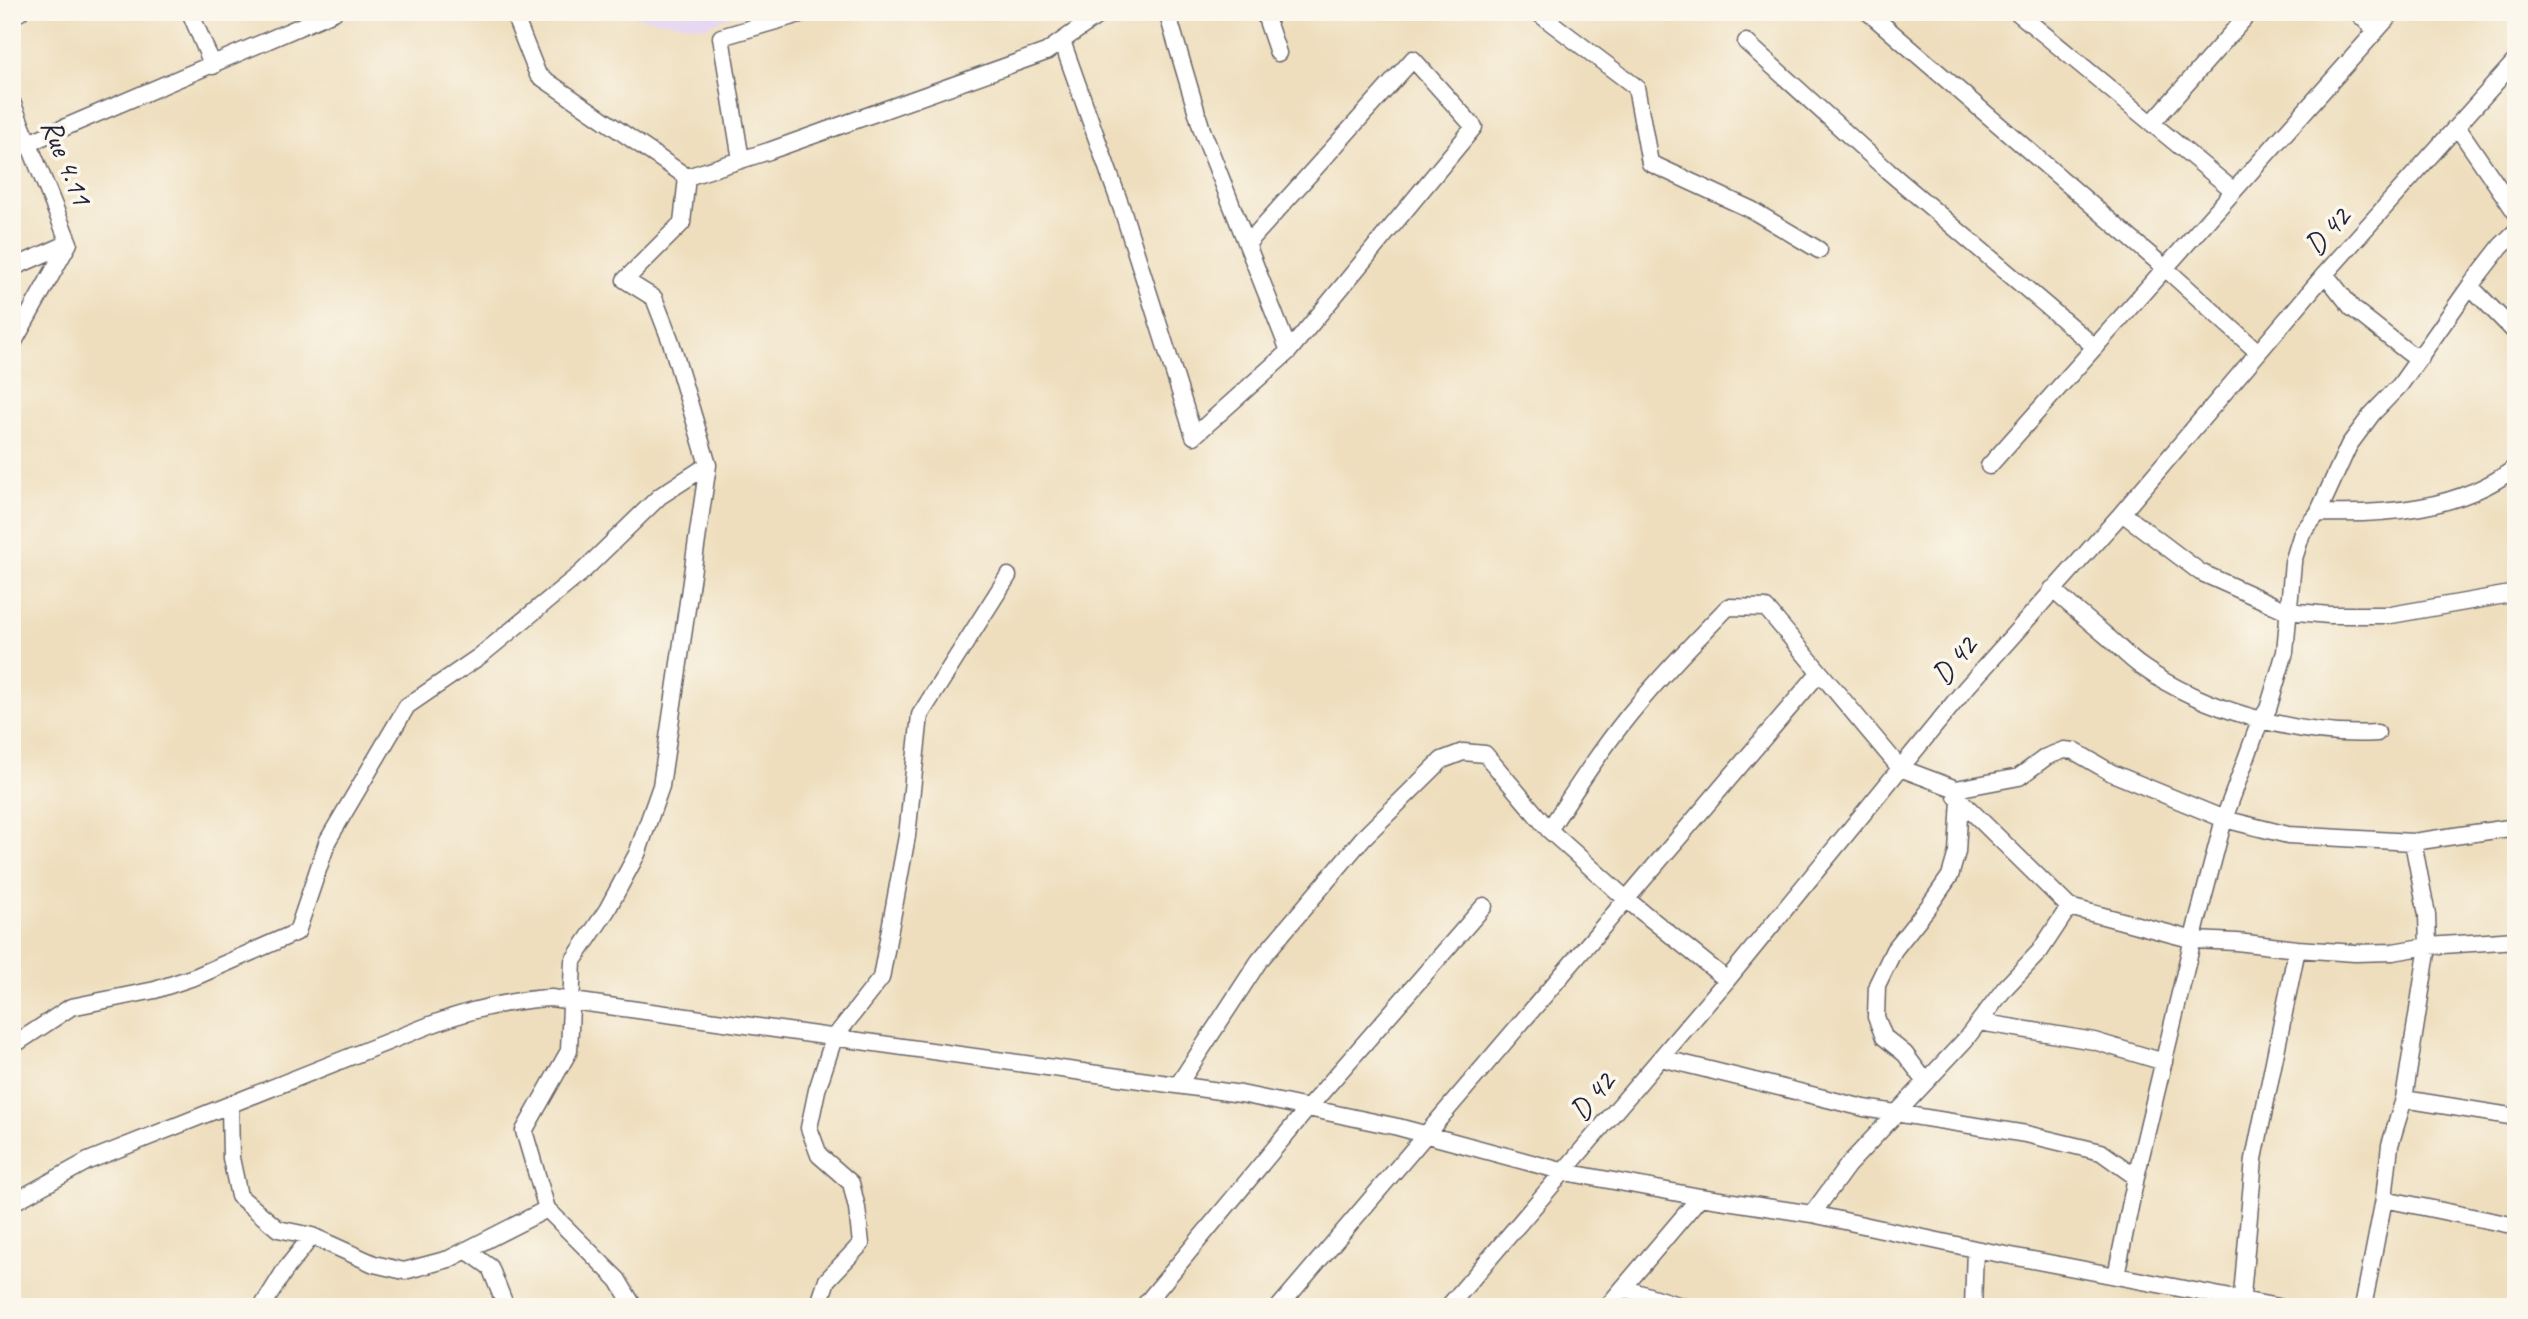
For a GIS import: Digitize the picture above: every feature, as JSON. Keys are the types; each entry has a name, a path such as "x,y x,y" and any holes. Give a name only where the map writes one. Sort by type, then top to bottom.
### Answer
{"street":[{"path":"12,16 20,12"},
{"path":"190,12 213,66"},
{"path":"12,150 334,12"},
{"path":"513,12 538,75 687,177"},
{"path":"741,160 721,37 807,12"},
{"path":"687,177 1046,52 1103,12"},
{"path":"1167,12 1202,130 1289,351"},
{"path":"1264,12 1278,53"},
{"path":"1537,12 1636,87 1650,163 1752,210 1819,250"},
{"path":"1868,12 2165,268 2258,352"},
{"path":"2152,123 2250,12"},
{"path":"2357,12 2376,32"},
{"path":"1989,466 2393,12"},
{"path":"2021,14 2234,191"},
{"path":"1062,41 1124,215 1194,436 1289,351 1474,127 1413,59 1247,243"},
{"path":"1745,42 1888,171 2095,347"},
{"name":"D 42","path":"1448,1307 1727,980 1900,768 2052,590 2122,513 2325,274 2516,61"},
{"name":"Rue 4.11","path":"12,102 69,243"},
{"path":"2458,128 2516,213"},
{"path":"634,1307 618,1280 547,1209 524,1131 569,1051 573,961 607,910 637,854 661,786 708,466 671,342 654,298 625,281 682,223 687,177"},
{"path":"2116,1276 2136,1177 2224,819 2260,721 2268,709 2285,652 2293,562 2302,533 2318,513 2349,445 2372,414 2400,385 2470,286 2516,230"},
{"path":"12,268 69,243"},
{"path":"12,345 69,243"},
{"path":"2325,274 2352,308 2409,353 2421,357"},
{"path":"2470,286 2516,333"},
{"path":"12,1046 71,1007 155,990 197,976 297,932 328,840 407,706 480,656 582,573 660,496 708,466"},
{"path":"2318,513 2368,515 2417,507 2460,497 2516,467"},
{"path":"2122,513 2200,572 2287,611 2329,615 2391,615 2516,593"},
{"path":"818,1307 827,1280 861,1244 851,1183 819,1155 809,1128 817,1090 834,1038 881,978 907,836 920,715 1009,576"},
{"path":"2052,590 2142,667 2193,695 2260,721 2347,735 2377,733"},
{"path":"1549,830 1628,716 1662,675 1728,607 1766,608 1900,768 1947,786 1962,789 2019,777 2046,757 2064,750 2074,751 2112,773 2224,819 2288,835 2413,842 2516,827"},
{"path":"1279,1307 1819,673"},
{"path":"1178,1085 1259,961 1363,838 1442,760 1463,752 1485,754 1549,830 1626,899 1727,980"},
{"path":"1947,786 2069,907 2194,940 2297,949 2355,953 2393,952 2428,946 2516,940"},
{"path":"1926,1082 1905,1054 1884,1037 1876,1017 1877,985 1894,950 1950,876 1957,852 1959,799"},
{"path":"2363,1307 2384,1199 2389,1145 2404,1099 2428,946 2427,915 2413,842"},
{"path":"1143,1307 1308,1108 1484,906"},
{"path":"1812,1214 1848,1165 1926,1082 2005,988 2040,951 2069,907"},
{"path":"2242,1303 2254,1160 2297,949"},
{"path":"12,1203 88,1161 469,1010 524,999 551,998 1241,1094 1426,1134 1565,1172 1812,1214 2242,1303 2278,1307"},
{"path":"1979,1021 2094,1041 2164,1062"},
{"path":"1661,1058 1864,1108 2026,1134 2101,1152 2136,1177"},
{"path":"2404,1099 2516,1117"},
{"path":"230,1105 231,1158 239,1196 278,1228 312,1236 374,1264 404,1272 449,1259 547,1209"},
{"path":"1607,1307 1700,1197"},
{"path":"2384,1199 2516,1226"},
{"path":"262,1307 285,1270 312,1236"},
{"path":"1973,1307 1975,1249"},
{"path":"466,1250 489,1266 506,1307"},
{"path":"1623,1288 1685,1307"}],"shaded area":[{"path":"607,12 741,12 703,27"}]}
